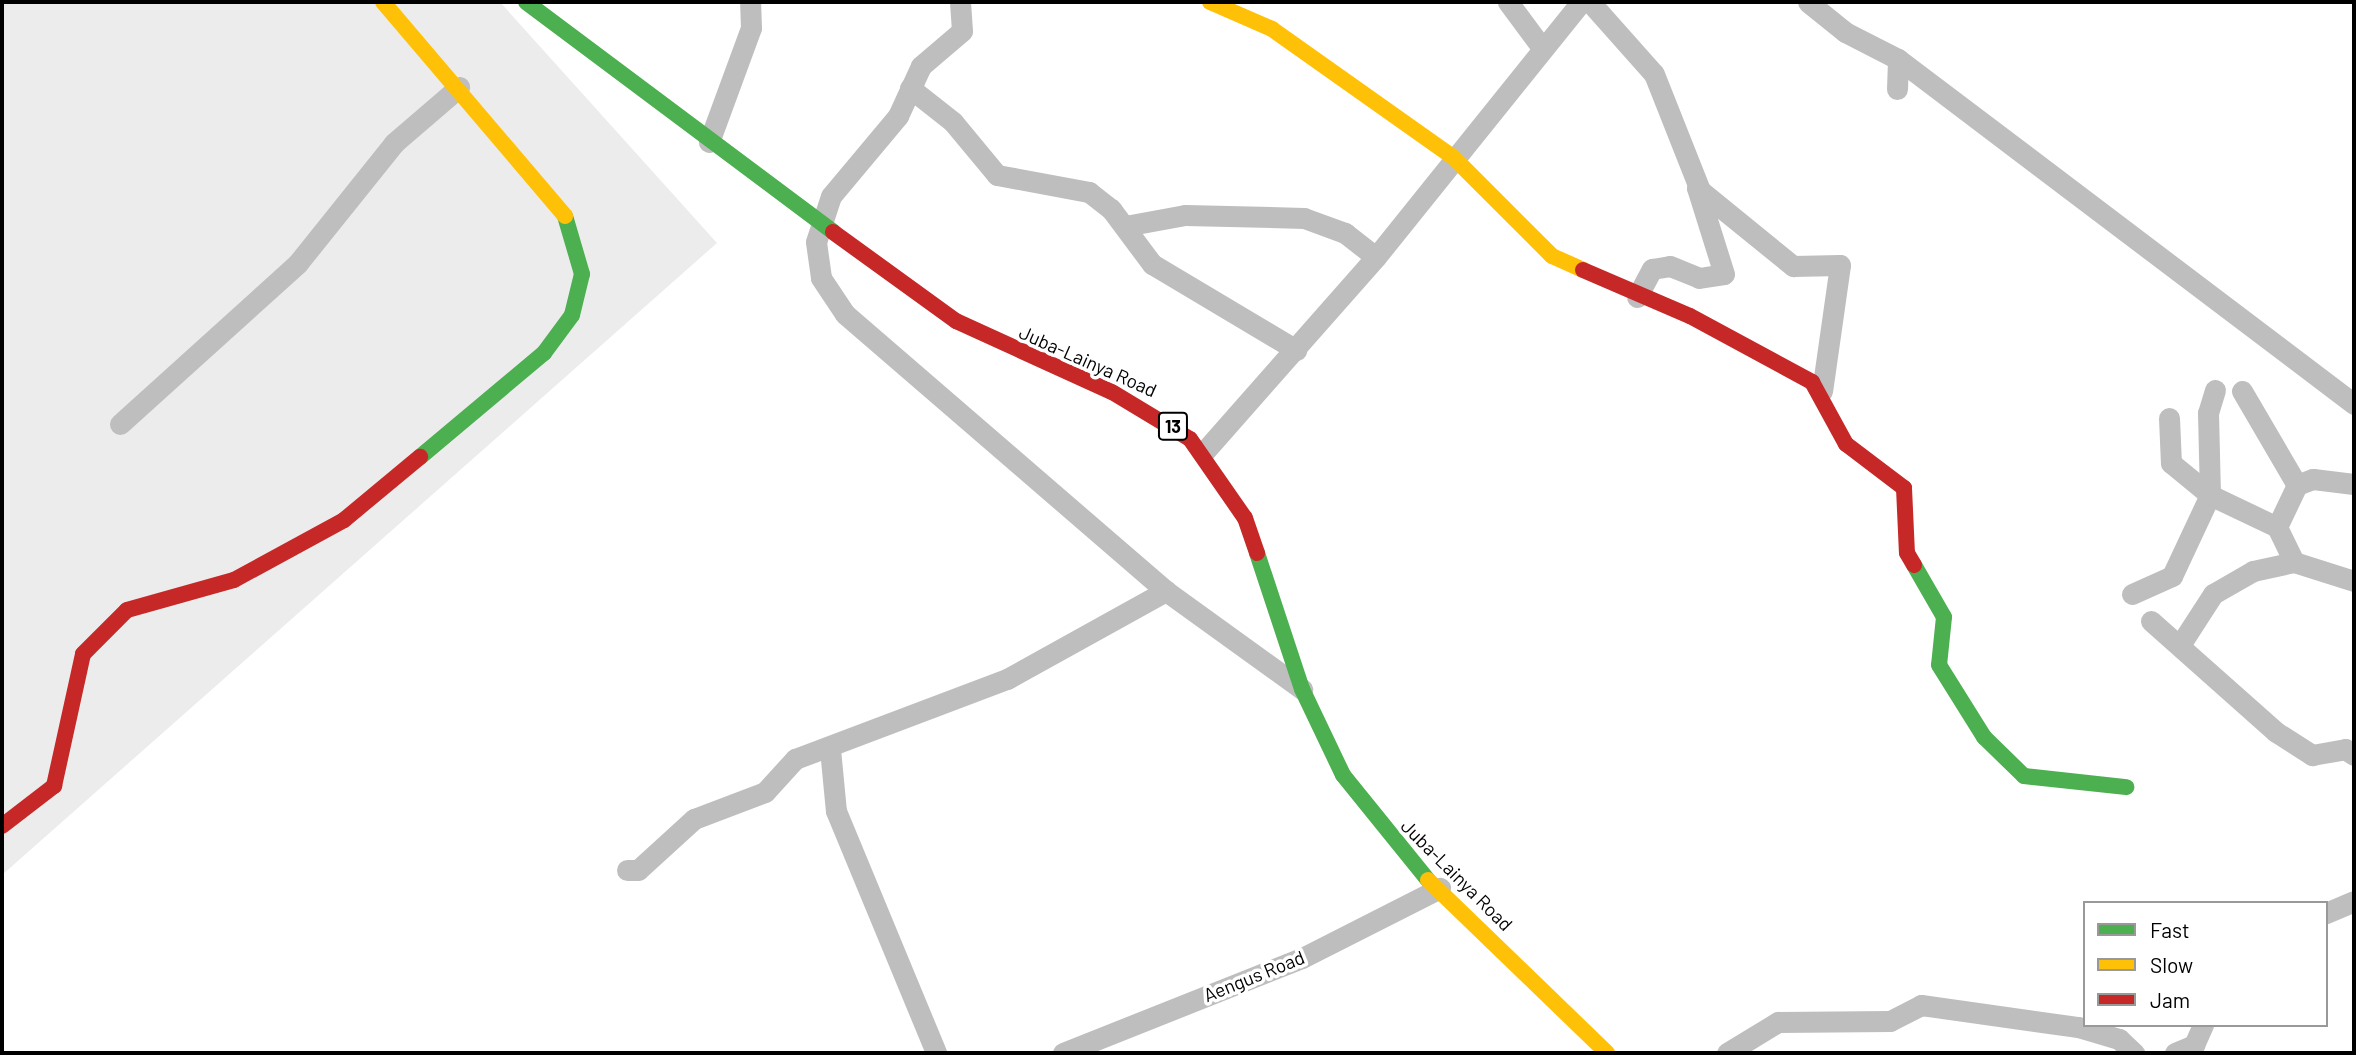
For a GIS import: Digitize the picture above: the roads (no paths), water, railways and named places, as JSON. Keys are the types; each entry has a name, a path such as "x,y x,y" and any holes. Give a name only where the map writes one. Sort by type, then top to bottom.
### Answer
{"street":[{"path":"2,826 54,786 83,654 127,610 234,580 344,520 544,353 572,315 582,274 566,217 459,87 383,2"},
{"name":"Juba-Lainya Road","path":"526,2 709,142 956,321 1160,417 1204,452 1245,518 1302,689 1343,775 1402,855 1440,888 1607,1053"},
{"path":"709,142 751,28 750,2"},
{"path":"960,2 962,32 927,59 898,116 838,185 820,223 816,261 845,314 1166,591 1302,689"},
{"path":"1210,2 1272,29 1453,157 1552,256 1637,297 1690,316 1801,373 1822,391 1846,444 1904,488 1907,553 1944,617 1939,665 1984,737 2024,776 2126,788"},
{"path":"1508,2 1542,48"},
{"path":"1204,452 1376,257 1453,157 1581,2"},
{"path":"1590,2 1654,74 1697,188 1724,274 1699,278 1670,266 1652,270 1637,297"},
{"path":"1808,2 1845,32 1898,59 2354,404"},
{"path":"1898,59 1898,89"},
{"path":"120,424 298,263 394,143 459,87"},
{"path":"910,88 953,122 997,175 1089,192 1125,226 1152,264 1296,350"},
{"path":"1697,188 1733,220"},
{"path":"1697,188 1793,266 1840,265 1822,391"},
{"path":"1125,226 1185,215 1304,218 1345,233 1376,257"},
{"path":"2132,594 2172,576 2210,495 2208,413 2215,390"},
{"path":"2242,391 2297,485"},
{"path":"2169,418 2171,463 2210,495 2277,527 2294,562"},
{"path":"2277,527 2297,485 2313,479 2354,484"},
{"path":"2182,642 2213,594 2253,571 2294,562 2354,581"},
{"path":"627,870 638,870 694,820 765,792 795,760 830,749 1007,679 1166,591"},
{"path":"2151,621 2182,642 2231,697 2276,732 2312,755 2345,749 2354,755"},
{"path":"830,749 836,811 936,1053"},
{"name":"Aengus Road","path":"1063,1053 1302,958 1440,888"},
{"path":"2328,912 2354,901"},
{"path":"1727,1053 1778,1022 1890,1021 1922,1005 2078,1027 2119,1040 2134,1053"},
{"path":"2175,1053 2194,1045 2202,1027"}]}
